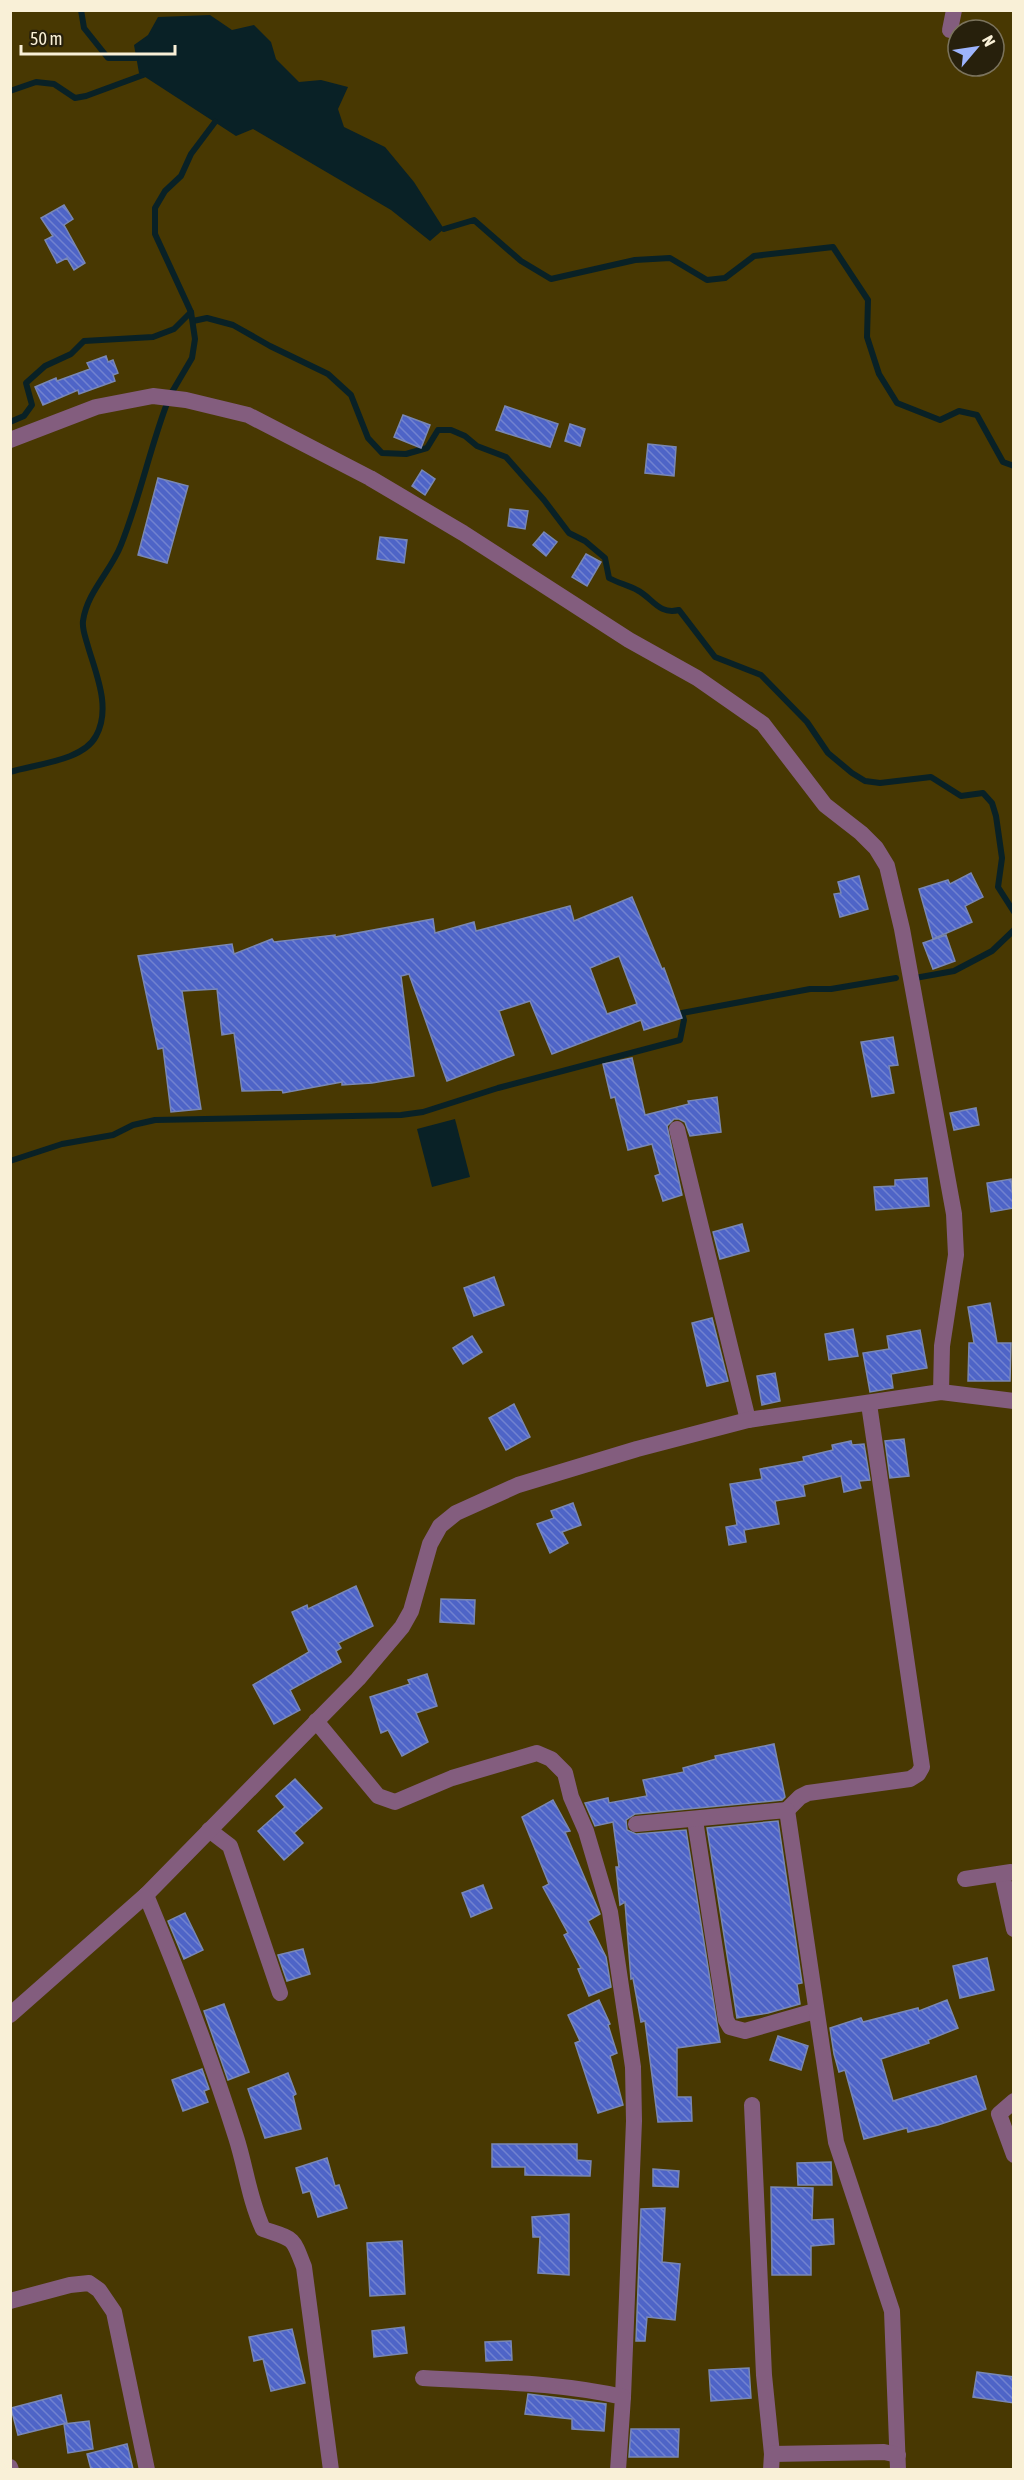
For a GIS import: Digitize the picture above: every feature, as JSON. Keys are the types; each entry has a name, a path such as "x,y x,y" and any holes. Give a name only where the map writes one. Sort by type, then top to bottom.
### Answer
{"street":[{"path":"10,440 96,407 153,396 186,400 248,415 370,478 463,533 628,640 697,678 763,724 825,805 861,833 876,848 887,866 902,929 954,1214 956,1255 942,1346 941,1392"},
{"path":"677,1129 748,1420"},
{"path":"10,2015 146,1895 316,1720 402,1627 411,1611 430,1544 440,1526 456,1513 518,1485 637,1449 748,1420 941,1392 1014,1401"},
{"path":"636,1824 787,1810 800,1797 808,1793 910,1779 918,1774 922,1767 869,1404"},
{"path":"316,1720 378,1796 388,1801 406,1798 452,1778 537,1753 551,1759 565,1773 571,1797 586,1832 610,1912 633,2067 634,2121 618,2469"},
{"path":"787,1810 836,2142 892,2311 898,2462"},
{"path":"695,1820 726,2019 730,2027 744,2031 815,2011"},
{"path":"209,1830 230,1846 280,1993"},
{"path":"965,1879 1008,1873 1014,1929"},
{"path":"146,1895 181,1979 233,2129 256,2214 263,2229 288,2236 296,2244 304,2267 331,2469"},
{"path":"1014,2101 999,2114 1014,2155"},
{"path":"752,2105 764,2375 772,2462 884,2452 898,2462"},
{"path":"10,2301 70,2285 89,2283 99,2290 114,2312 147,2469"},
{"path":"423,2378 608,2392 623,2397"}],"water":[{"path":"210,15 232,30 254,25 271,42 276,59 299,82 321,80 348,87 338,109 344,127 385,147 414,182 444,229 430,241 391,210 253,129 236,136 139,73 134,45 148,35 158,17"},
{"path":"455,1119 470,1177 432,1187 417,1129"}],"building":[{"path":"64,205 73,219 64,225 85,263 74,270 67,258 57,263 45,240 53,236 41,218"},
{"path":"106,356 108,362 113,360 118,373 113,375 115,381 79,394 78,390 43,405 35,387 56,378 57,381 90,369 87,363"},
{"path":"505,406 558,424 550,447 496,430"},
{"path":"403,415 430,425 421,448 394,437"},
{"path":"570,424 585,429 580,446 565,441"},
{"path":"648,444 676,447 674,476 645,473"},
{"path":"422,470 435,479 425,495 412,486"},
{"path":"158,478 188,486 167,563 138,555"},
{"path":"510,509 528,511 525,529 508,526"},
{"path":"544,532 557,542 546,556 533,545"},
{"path":"380,537 407,540 404,563 377,559"},
{"path":"586,554 601,562 587,586 572,577"},
{"path":"971,873 983,897 965,906 972,922 933,939 919,889 948,880 950,884"},
{"path":"859,876 868,909 840,917 834,894 841,893 838,882"},
{"path":"632,897 662,969 664,968 682,1018 644,1030 641,1020 552,1054 530,1001 499,1011 514,1055 447,1081 409,974 401,976 414,1076 372,1083 342,1085 342,1082 283,1093 282,1090 242,1091 234,1033 222,1035 217,989 182,991 201,1109 171,1112 163,1048 158,1049 138,956 232,944 234,954 272,939 274,942 335,935 335,937 433,919 435,933 474,922 476,931 570,906 574,921","holes":["619,956 637,1004 607,1014 590,968"]},
{"path":"946,935 955,961 933,969 923,943"},
{"path":"893,1037 898,1065 889,1066 894,1093 872,1097 861,1042"},
{"path":"632,1058 645,1115 689,1104 688,1101 717,1097 721,1132 690,1136 685,1122 679,1119 674,1119 667,1126 682,1195 663,1201 655,1176 660,1174 652,1144 628,1150 615,1097 611,1098 603,1064"},
{"path":"976,1108 979,1125 954,1130 950,1113"},
{"path":"927,1178 929,1206 876,1210 874,1187 895,1186 895,1180"},
{"path":"1011,1179 1014,1208 991,1212 987,1183"},
{"path":"742,1224 749,1251 720,1259 713,1232"},
{"path":"494,1277 504,1305 474,1316 464,1288"},
{"path":"990,1303 997,1343 1011,1343 1010,1381 968,1381 969,1343 974,1343 968,1307"},
{"path":"712,1318 728,1381 707,1386 692,1323"},
{"path":"853,1329 858,1356 829,1360 825,1334"},
{"path":"920,1330 927,1368 891,1374 893,1388 870,1392 863,1353 889,1349 887,1336"},
{"path":"472,1336 482,1352 463,1364 453,1348"},
{"path":"775,1373 780,1401 762,1405 757,1376"},
{"path":"514,1404 530,1437 506,1450 489,1418"},
{"path":"904,1439 909,1476 890,1478 885,1441"},
{"path":"851,1441 852,1445 864,1444 870,1480 859,1481 861,1488 844,1492 841,1476 803,1485 805,1496 775,1501 779,1524 744,1530 746,1542 729,1545 726,1527 737,1525 730,1484 762,1479 760,1469 804,1461 803,1457 833,1450 832,1445"},
{"path":"573,1503 581,1525 562,1532 568,1543 550,1553 537,1524 554,1518 551,1511"},
{"path":"356,1586 373,1626 338,1643 341,1648 336,1651 341,1662 290,1690 300,1710 274,1724 253,1685 309,1652 292,1612 307,1605 308,1609"},
{"path":"441,1599 475,1600 474,1624 440,1622"},
{"path":"427,1674 437,1706 416,1713 428,1742 402,1756 388,1730 381,1733 370,1697 410,1684 408,1680"},
{"path":"774,1744 785,1797 782,1800 635,1814 626,1820 627,1830 636,1834 686,1830 720,2042 677,2048 677,2097 691,2097 692,2121 658,2122 645,2021 641,2022 633,1978 631,1979 625,1902 620,1905 616,1867 619,1867 613,1822 595,1826 585,1803 608,1798 609,1803 647,1796 643,1780 684,1772 683,1768 716,1759 715,1756"},
{"path":"295,1779 322,1808 294,1833 303,1843 284,1860 258,1831 285,1807 276,1796"},
{"path":"553,1800 570,1831 565,1832 600,1914 588,1921 606,1957 611,1987 589,1996 578,1969 581,1968 564,1935 568,1933 543,1887 549,1884 522,1817"},
{"path":"778,1821 802,1983 797,1984 800,2004 768,2013 737,2018 707,1828"},
{"path":"483,1885 492,1908 471,1917 462,1893"},
{"path":"185,1913 203,1950 184,1959 168,1921"},
{"path":"303,1949 310,1974 287,1981 278,1955"},
{"path":"987,1958 994,1990 960,1998 953,1966"},
{"path":"599,2000 610,2024 608,2025 617,2053 610,2056 623,2105 598,2113 575,2043 580,2041 568,2015"},
{"path":"947,2000 958,2028 928,2040 929,2043 881,2059 893,2101 976,2076 986,2109 938,2125 908,2132 907,2128 864,2139 845,2070 839,2072 830,2028 861,2018 863,2022 918,2008 919,2011"},
{"path":"224,2004 249,2072 228,2080 204,2011"},
{"path":"778,2036 808,2046 801,2070 770,2060"},
{"path":"202,2069 209,2089 204,2091 208,2102 183,2111 172,2080"},
{"path":"288,2073 296,2094 293,2096 301,2129 265,2138 248,2089"},
{"path":"492,2144 577,2144 577,2160 591,2161 590,2176 525,2175 525,2167 492,2167"},
{"path":"327,2158 335,2186 339,2185 347,2208 318,2217 310,2191 303,2193 296,2168"},
{"path":"831,2162 832,2185 798,2185 797,2163"},
{"path":"653,2169 679,2171 678,2187 653,2186"},
{"path":"771,2187 813,2188 812,2220 833,2219 834,2244 811,2246 811,2275 772,2275"},
{"path":"665,2208 662,2262 680,2264 675,2320 647,2317 645,2341 636,2341 641,2209"},
{"path":"569,2214 569,2275 538,2273 540,2237 533,2237 532,2217"},
{"path":"402,2241 405,2294 370,2296 367,2243"},
{"path":"404,2327 407,2353 374,2357 372,2331"},
{"path":"292,2329 305,2383 271,2391 263,2359 254,2361 249,2337"},
{"path":"511,2341 512,2360 486,2361 485,2342"},
{"path":"749,2368 751,2398 711,2401 709,2370"},
{"path":"977,2372 1014,2377 1014,2403 973,2397"},
{"path":"528,2394 606,2404 604,2431 572,2429 572,2419 525,2414"},
{"path":"61,2395 67,2423 18,2435 11,2408"},
{"path":"89,2421 93,2449 68,2453 64,2424"},
{"path":"631,2429 679,2429 678,2457 629,2457"},
{"path":"127,2444 133,2469 91,2469 87,2454"}],"waterway":[{"path":"81,10 84,28 108,58 136,58"},
{"path":"10,91 36,82 54,84 75,98 143,75"},
{"path":"172,392 192,358 195,339 191,312 155,234 155,208 165,191 181,176 191,154 215,122"},
{"path":"444,229 474,220 521,261 551,279 635,260 670,258 707,280 725,278 754,256 833,247 868,300 867,337 879,374 897,403 940,420 959,411 977,415 1003,462 1014,466"},
{"path":"10,422 24,416 32,405 26,383 45,366 71,354 84,341 153,337 174,329 191,312"},
{"path":"193,321 207,318 233,325 328,374 351,395 368,438 382,453 406,454 427,448 438,430 451,430 465,436 477,446 506,457 544,500 569,533 585,541 605,558 609,578 643,593 661,608 679,610 715,657 761,675 807,722 828,753 865,781 880,783 931,777 961,796 983,793 992,803 996,816 1002,858 998,887 1014,912"},
{"path":"10,772 58,760 81,751 90,744 101,725 102,701 98,678 84,632 85,610 121,545 166,406"},
{"path":"915,978 954,971 992,951 1014,930"},
{"path":"10,1161 62,1144 113,1135 133,1125 155,1120 401,1115 423,1112 498,1088 680,1040 684,1020 682,1013 810,989 831,989 896,978"}]}
